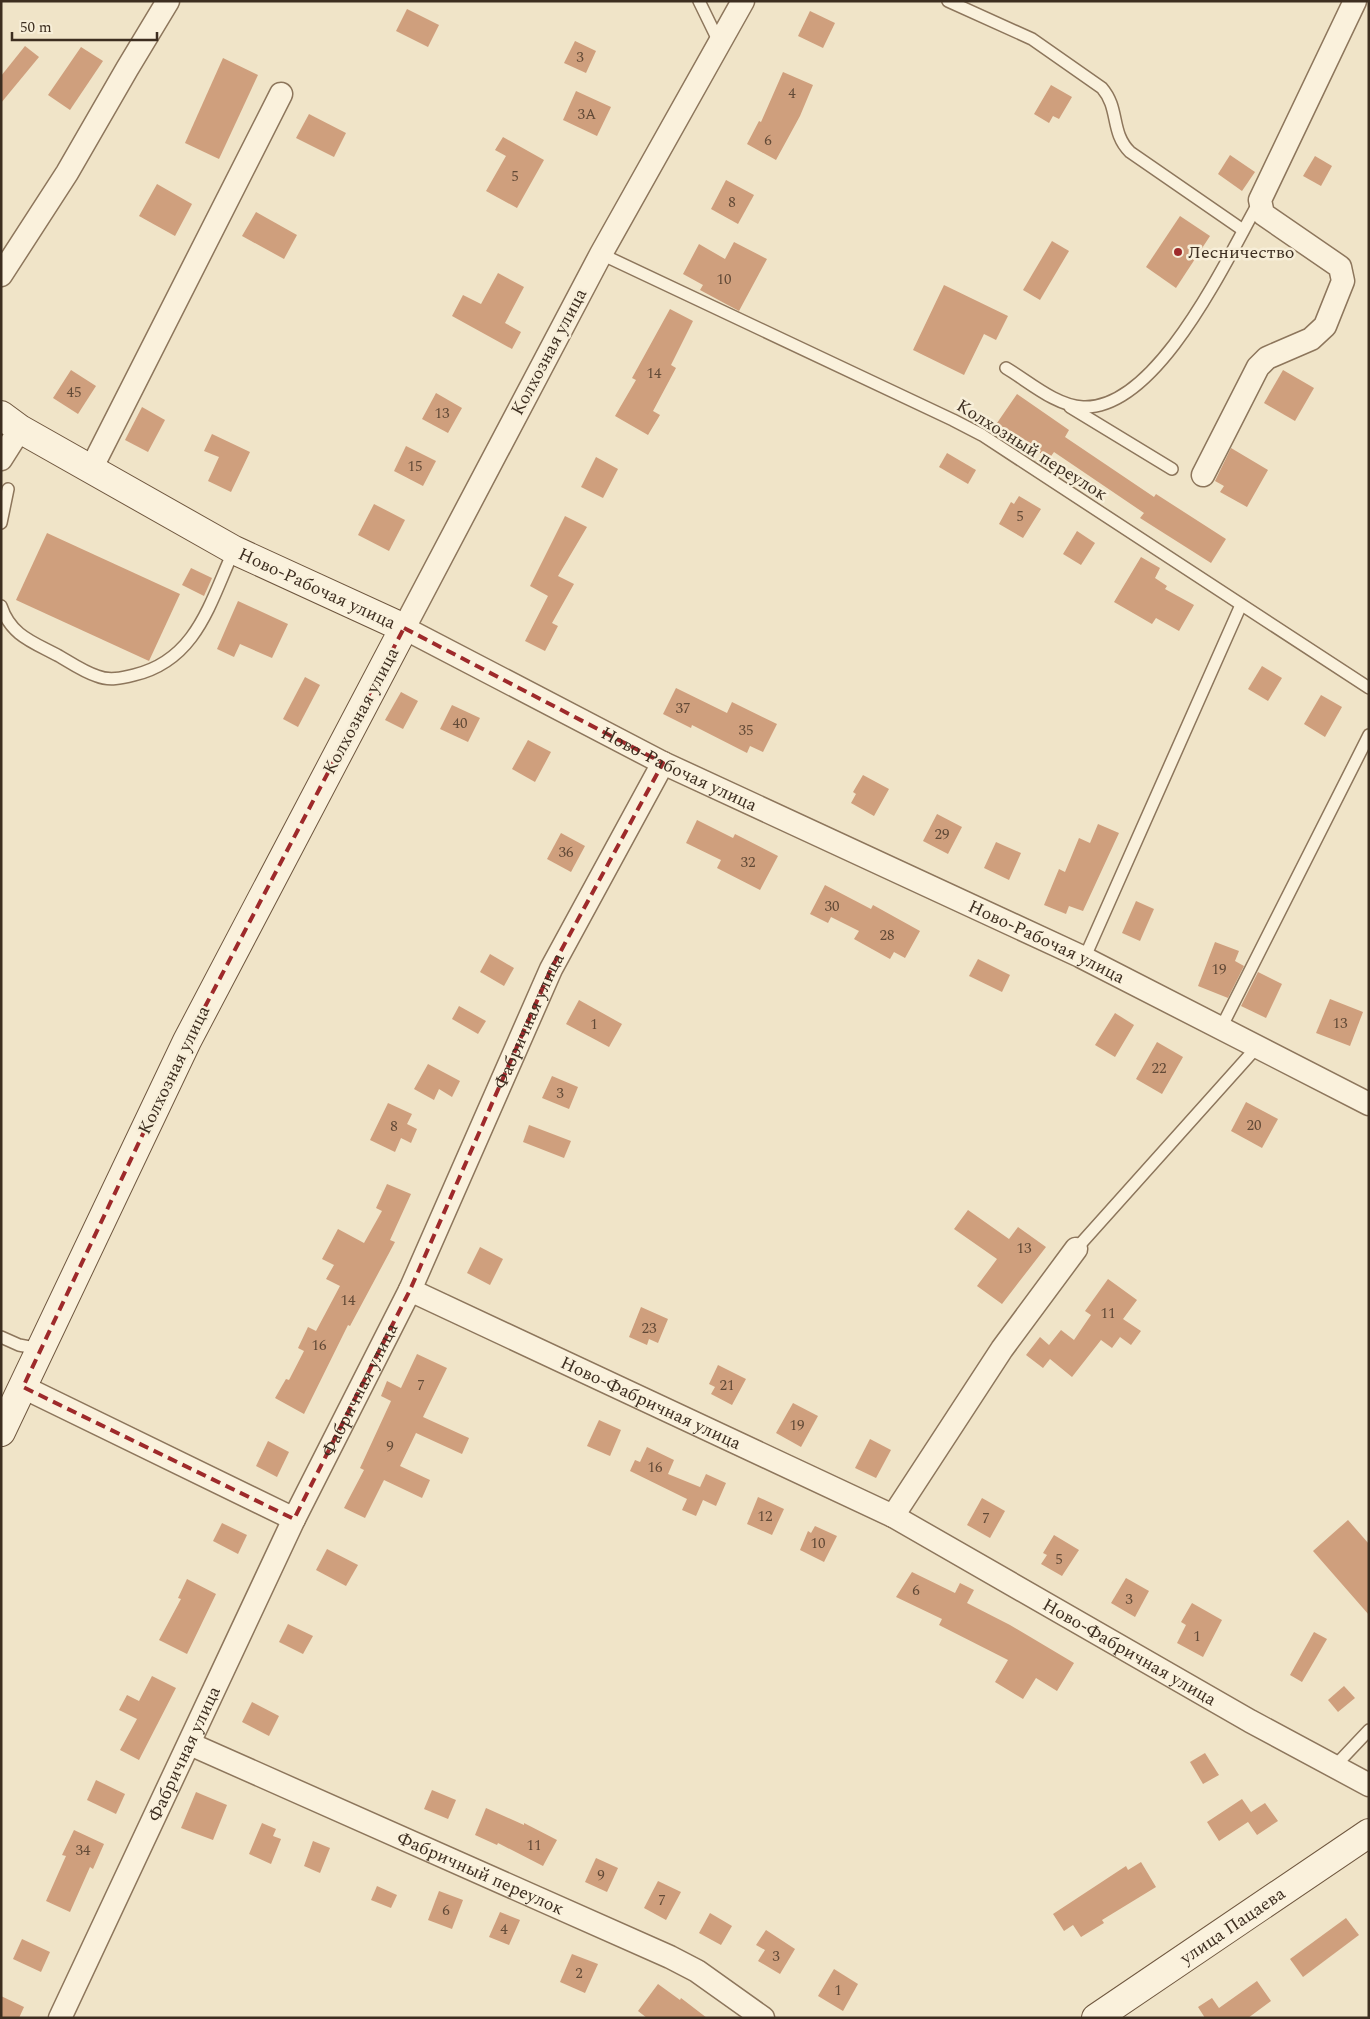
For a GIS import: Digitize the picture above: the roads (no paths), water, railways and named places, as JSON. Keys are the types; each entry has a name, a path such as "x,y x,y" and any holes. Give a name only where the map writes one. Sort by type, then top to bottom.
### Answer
{"street":[{"path":"1,275 67,174 127,68 168,1"},
{"name":"Колхозная улица","path":"1,1432 187,1041 601,254 743,1"},
{"path":"1203,475 1258,367 1267,358 1311,339 1325,326 1344,281 1340,267 1263,214 1260,200 1355,1"},
{"path":"91,469 280,94"},
{"path":"1,459 11,422"},
{"name":"Ново-Рабочая улица","path":"11,422 234,550 404,628 663,763 1084,959 1369,1104"},
{"name":"Фабричная улица","path":"60,2018 294,1519 410,1290 551,969 663,763"},
{"path":"893,1516 1002,1349 1076,1249"},
{"name":"Ново-Фабричная улица","path":"410,1290 893,1516 1369,1786"},
{"path":"24,1387 294,1519"},
{"name":"Фабричный переулок","path":"190,1744 670,1957 697,1971 763,2018"},
{"name":"улица Пацаева","path":"1096,2018 1369,1833"}],"lane":[{"path":"699,1 719,42"},
{"path":"948,1 1032,39 1102,88 1111,99 1121,143 1130,152 1243,230"},
{"path":"1060,401 1082,407 1104,405 1132,389 1170,351 1190,323 1260,200"},
{"name":"Колхозный переулок","path":"601,254 982,435 1369,688"},
{"path":"1006,368 1172,469"},
{"path":"1,523 8,490"},
{"path":"1,606 6,620 19,634 96,676 112,679 141,674 158,668 174,657 194,636 234,550"},
{"path":"1084,959 1241,605"},
{"path":"1221,1028 1369,735"},
{"path":"1076,1249 1257,1047"},
{"path":"1,1337 19,1344 42,1349"},
{"path":"1334,1767 1369,1730"}],"place":[{"name":"Лесничество","path":"1178,252"}]}
